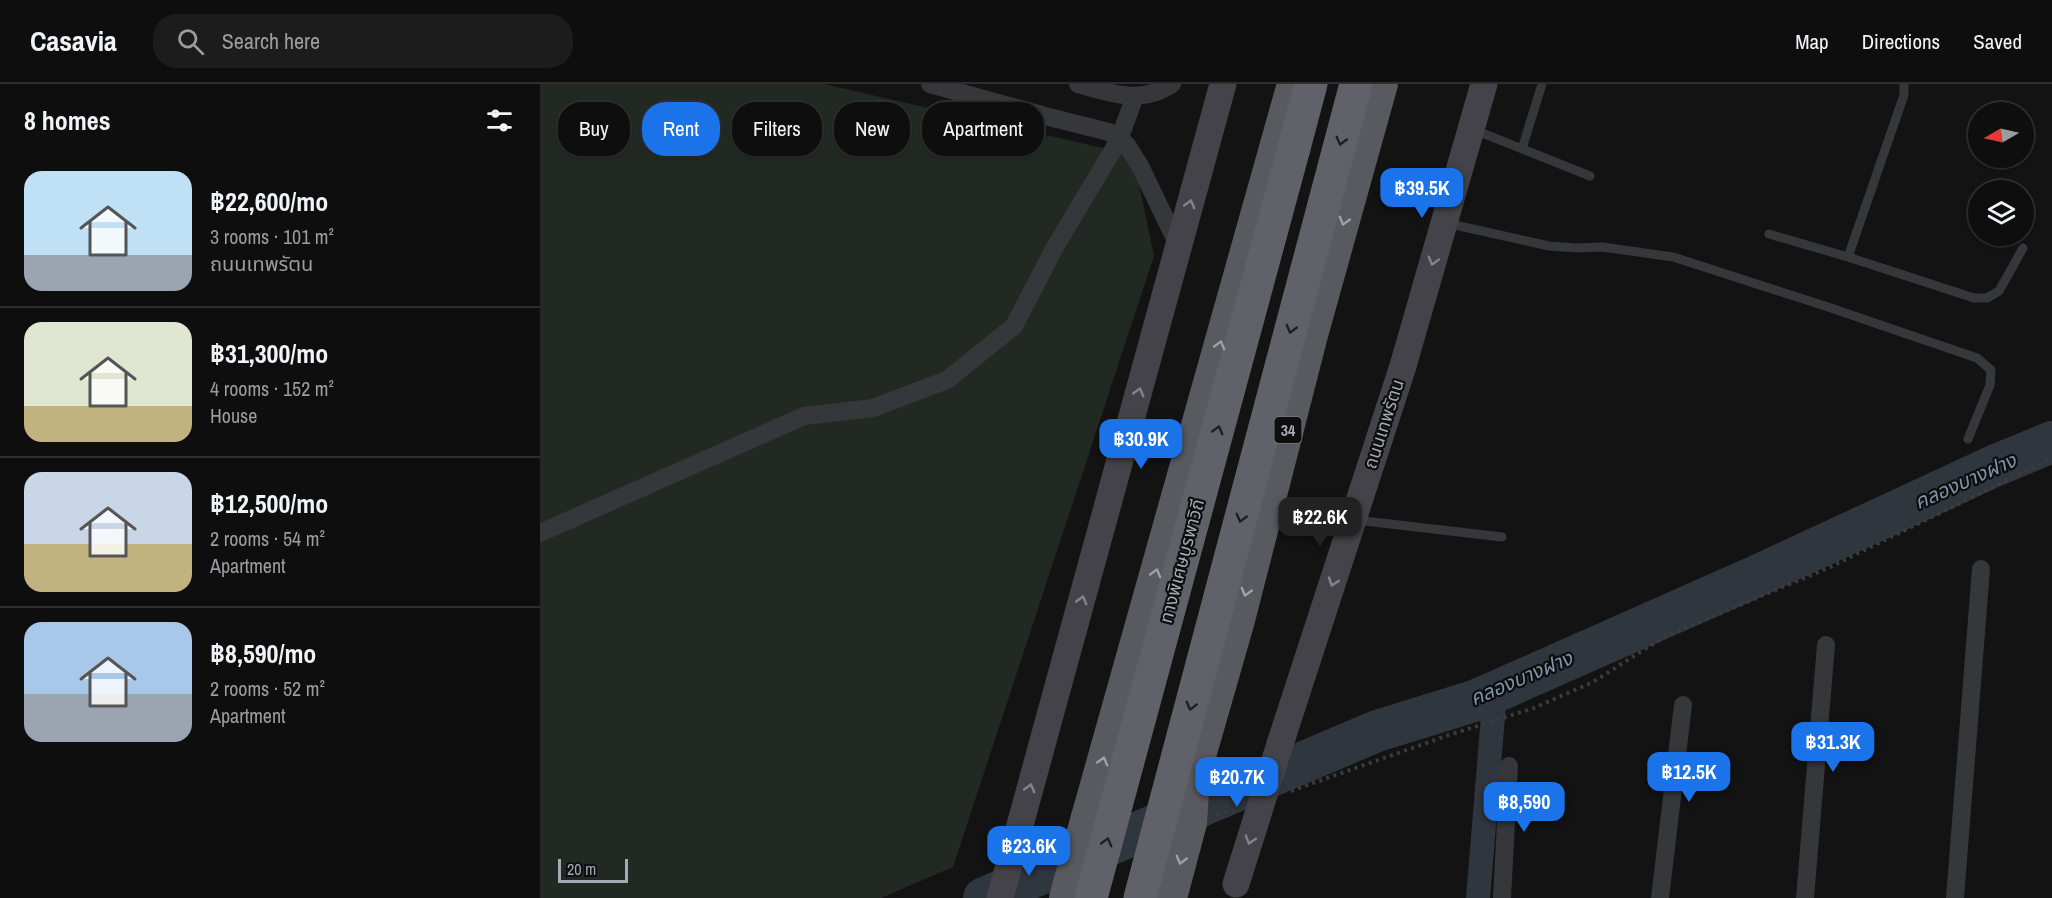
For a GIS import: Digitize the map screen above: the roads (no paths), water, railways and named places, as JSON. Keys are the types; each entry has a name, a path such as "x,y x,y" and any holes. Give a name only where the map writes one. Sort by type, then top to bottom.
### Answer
{"highway":[{"path":"1065,898 1293,84"},
{"name":"ทางพิเศษบูรพาวิถี","path":"1091,898 1311,84"},
{"path":"1140,898 1356,84"},
{"name":"34","path":"1170,898 1199,821 1194,777 1239,620 1312,335 1382,84"}],"main road":[{"path":"1000,898 1223,84"},
{"name":"ถนนเทพรัตน","path":"1234,891 1402,366 1484,84"}],"street":[{"path":"930,84 1045,117 1109,132 1127,145 1140,166 1179,247"},
{"path":"1077,84 1119,96 1135,96 1164,90 1172,84"},
{"path":"540,533 804,416 873,408 947,380 1014,326 1055,247 1119,140 1135,96"},
{"path":"1955,898 1981,569"},
{"path":"1805,898 1826,645"},
{"path":"1660,898 1683,705"},
{"path":"1502,898 1509,766"}],"lane":[{"path":"1522,148 1542,84"},
{"path":"1848,257 1904,95 1905,84"},
{"path":"1471,128 1590,176"},
{"path":"1444,223 1549,246 1602,247 1672,257 1977,358 1991,370 1990,385 1968,439"},
{"path":"1769,234 1974,298 1987,298 2000,291 2023,248"},
{"path":"1353,519 1502,537"}],"waterway":[{"name":"คลองบางฝาง","path":"984,898 1377,731 1474,701 1759,575 1994,466 2052,442"},
{"path":"1478,898 1495,692"}]}
